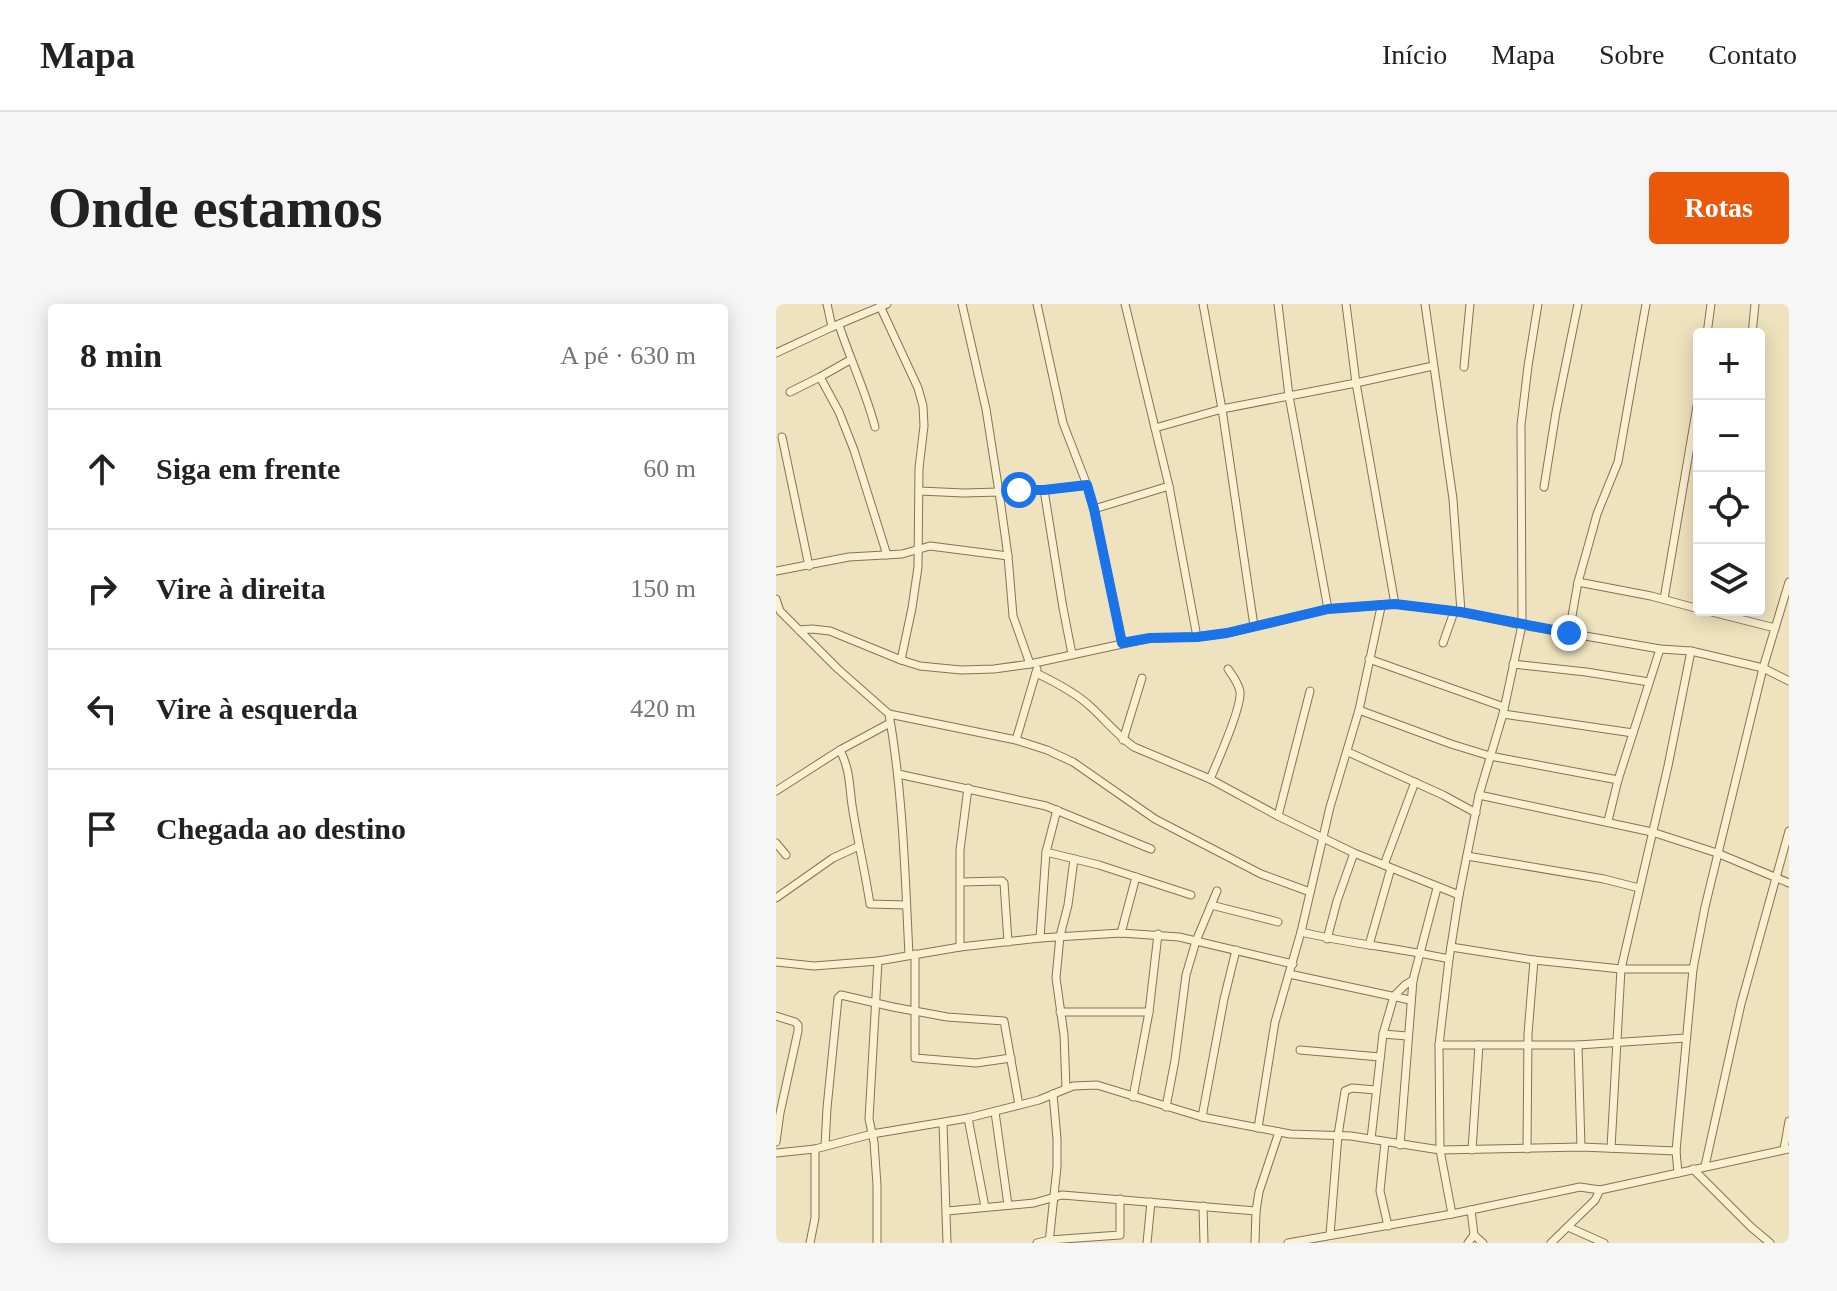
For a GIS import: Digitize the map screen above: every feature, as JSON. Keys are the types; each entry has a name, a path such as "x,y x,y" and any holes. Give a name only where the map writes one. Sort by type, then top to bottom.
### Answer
{"street":[{"path":"827,304 875,427"},
{"path":"962,304 986,409 1008,556 1013,616 1030,664"},
{"path":"1037,304 1063,423 1094,509 1122,643"},
{"path":"1125,304 1169,486 1197,637"},
{"path":"1203,304 1254,626"},
{"path":"1278,304 1289,396 1328,609"},
{"path":"1346,304 1356,383 1395,604"},
{"path":"1425,304 1453,499 1458,612 1443,643"},
{"path":"1464,367 1470,304"},
{"path":"1452,1214 1440,1150 1439,1045 1459,895 1479,795 1504,710 1522,625 1521,425 1538,304"},
{"path":"1544,487 1578,304"},
{"path":"1569,633 1578,582 1597,514 1618,462 1646,304"},
{"path":"1708,328 1711,304"},
{"path":"1753,328 1755,304"},
{"path":"776,353 835,326 865,308 884,305 918,388 924,426 919,468 919,548 912,608 901,660"},
{"path":"790,392 850,360"},
{"path":"1155,428 1222,409 1433,366"},
{"path":"820,377 839,412 854,450 887,555"},
{"path":"1664,599 1698,400"},
{"path":"782,437 809,566"},
{"path":"919,491 999,492 1087,485"},
{"path":"1094,509 1169,486"},
{"path":"1044,490 1072,654"},
{"path":"776,571 849,557 902,554 936,546 1008,556"},
{"path":"1578,582 1693,607"},
{"path":"1678,1173 1676,1151 1693,969 1717,853 1763,668 1789,582"},
{"path":"776,599 778,613 889,714 1016,740 1047,750 1073,762 1155,819 1206,847 1261,874 1310,892"},
{"path":"799,630 830,631 920,666 994,669 1150,638 1227,633 1328,609 1395,604 1458,612 1660,649 1691,651 1763,668 1789,681"},
{"path":"1258,1128 1275,1022 1359,710 1381,607"},
{"path":"1728,616 1775,628"},
{"path":"1608,821 1660,649"},
{"path":"1611,1148 1621,969 1691,651"},
{"path":"1369,659 1504,710 1633,733"},
{"path":"1016,740 1040,662"},
{"path":"1513,664 1649,682"},
{"path":"1210,779 1239,703 1237,683 1228,669"},
{"path":"1036,673 1077,696 1134,747 1210,779 1354,853 1459,895"},
{"path":"1123,740 1142,678"},
{"path":"1278,816 1310,691"},
{"path":"1359,710 1490,756 1618,780"},
{"path":"889,714 898,774 912,954 915,1056 917,1059 976,1063 1011,1058"},
{"path":"776,791 840,750 890,723"},
{"path":"840,750 848,765 870,904 906,905"},
{"path":"1348,752 1476,813"},
{"path":"898,774 1057,810 1151,849"},
{"path":"1369,945 1387,867 1415,782"},
{"path":"960,947 960,850 968,788"},
{"path":"1479,795 1652,832 1717,853 1789,883"},
{"path":"1040,938 1046,852 1057,810"},
{"path":"1705,1166 1738,1017 1789,831"},
{"path":"776,843 786,855"},
{"path":"776,898 833,858 859,846"},
{"path":"1046,852 1099,865 1191,895"},
{"path":"1327,939 1354,853"},
{"path":"1467,856 1604,879 1639,888"},
{"path":"1066,1088 1065,1048 1056,978 1074,859"},
{"path":"1121,933 1136,877"},
{"path":"961,882 1004,883 1008,942"},
{"path":"1400,1145 1410,1000 1437,888"},
{"path":"1166,1107 1186,975 1217,891"},
{"path":"1211,905 1278,922"},
{"path":"1301,932 1449,959"},
{"path":"776,962 814,966 878,961 960,947 1121,933 1158,934 1293,964"},
{"path":"1133,1097 1149,1012 1158,934"},
{"path":"1451,947 1621,969 1693,969"},
{"path":"1202,1117 1236,950"},
{"path":"1527,1149 1534,960"},
{"path":"877,1243 877,1185 869,1119 878,961"},
{"path":"1289,974 1410,1000"},
{"path":"1371,1139 1383,1034 1394,996 1413,980"},
{"path":"825,1146 838,998 841,995 947,1017 1004,1021 1019,1105"},
{"path":"1060,1012 1149,1012"},
{"path":"776,1016 798,1025 776,1142"},
{"path":"1383,1034 1407,1036"},
{"path":"1439,1045 1578,1045 1686,1038"},
{"path":"1472,1150 1479,1045"},
{"path":"1578,1045 1581,1147"},
{"path":"1300,1050 1380,1057"},
{"path":"776,1153 815,1149 872,1134 968,1118 1019,1105 1066,1088 1097,1085 1202,1117 1279,1132 1338,1135 1440,1150 1581,1147 1676,1151"},
{"path":"1335,1237 1338,1135 1346,1089 1376,1090"},
{"path":"1049,1242 1057,1139 1053,1094"},
{"path":"995,1112 1008,1205"},
{"path":"968,1118 985,1207"},
{"path":"1288,1243 1335,1237 1580,1187 1600,1190 1787,1149 1789,1121"},
{"path":"943,1123 947,1243"},
{"path":"1255,1243 1259,1192 1279,1132"},
{"path":"1385,1142 1380,1191 1388,1226"},
{"path":"810,1243 815,1218 815,1149"},
{"path":"1693,1169 1770,1243"},
{"path":"1551,1243 1595,1200 1600,1190"},
{"path":"947,1211 1053,1199 1062,1195 1256,1211"},
{"path":"1037,1243 1120,1235 1120,1199"},
{"path":"1147,1243 1151,1202"},
{"path":"1203,1206 1204,1243"},
{"path":"1471,1210 1474,1235 1483,1243"},
{"path":"1568,1227 1604,1243"},
{"path":"1468,1243 1474,1235"}],"route":[{"path":"1019,490 1087,485 1122,643 1227,633 1328,609 1395,604 1461,612 1569,633"}]}
